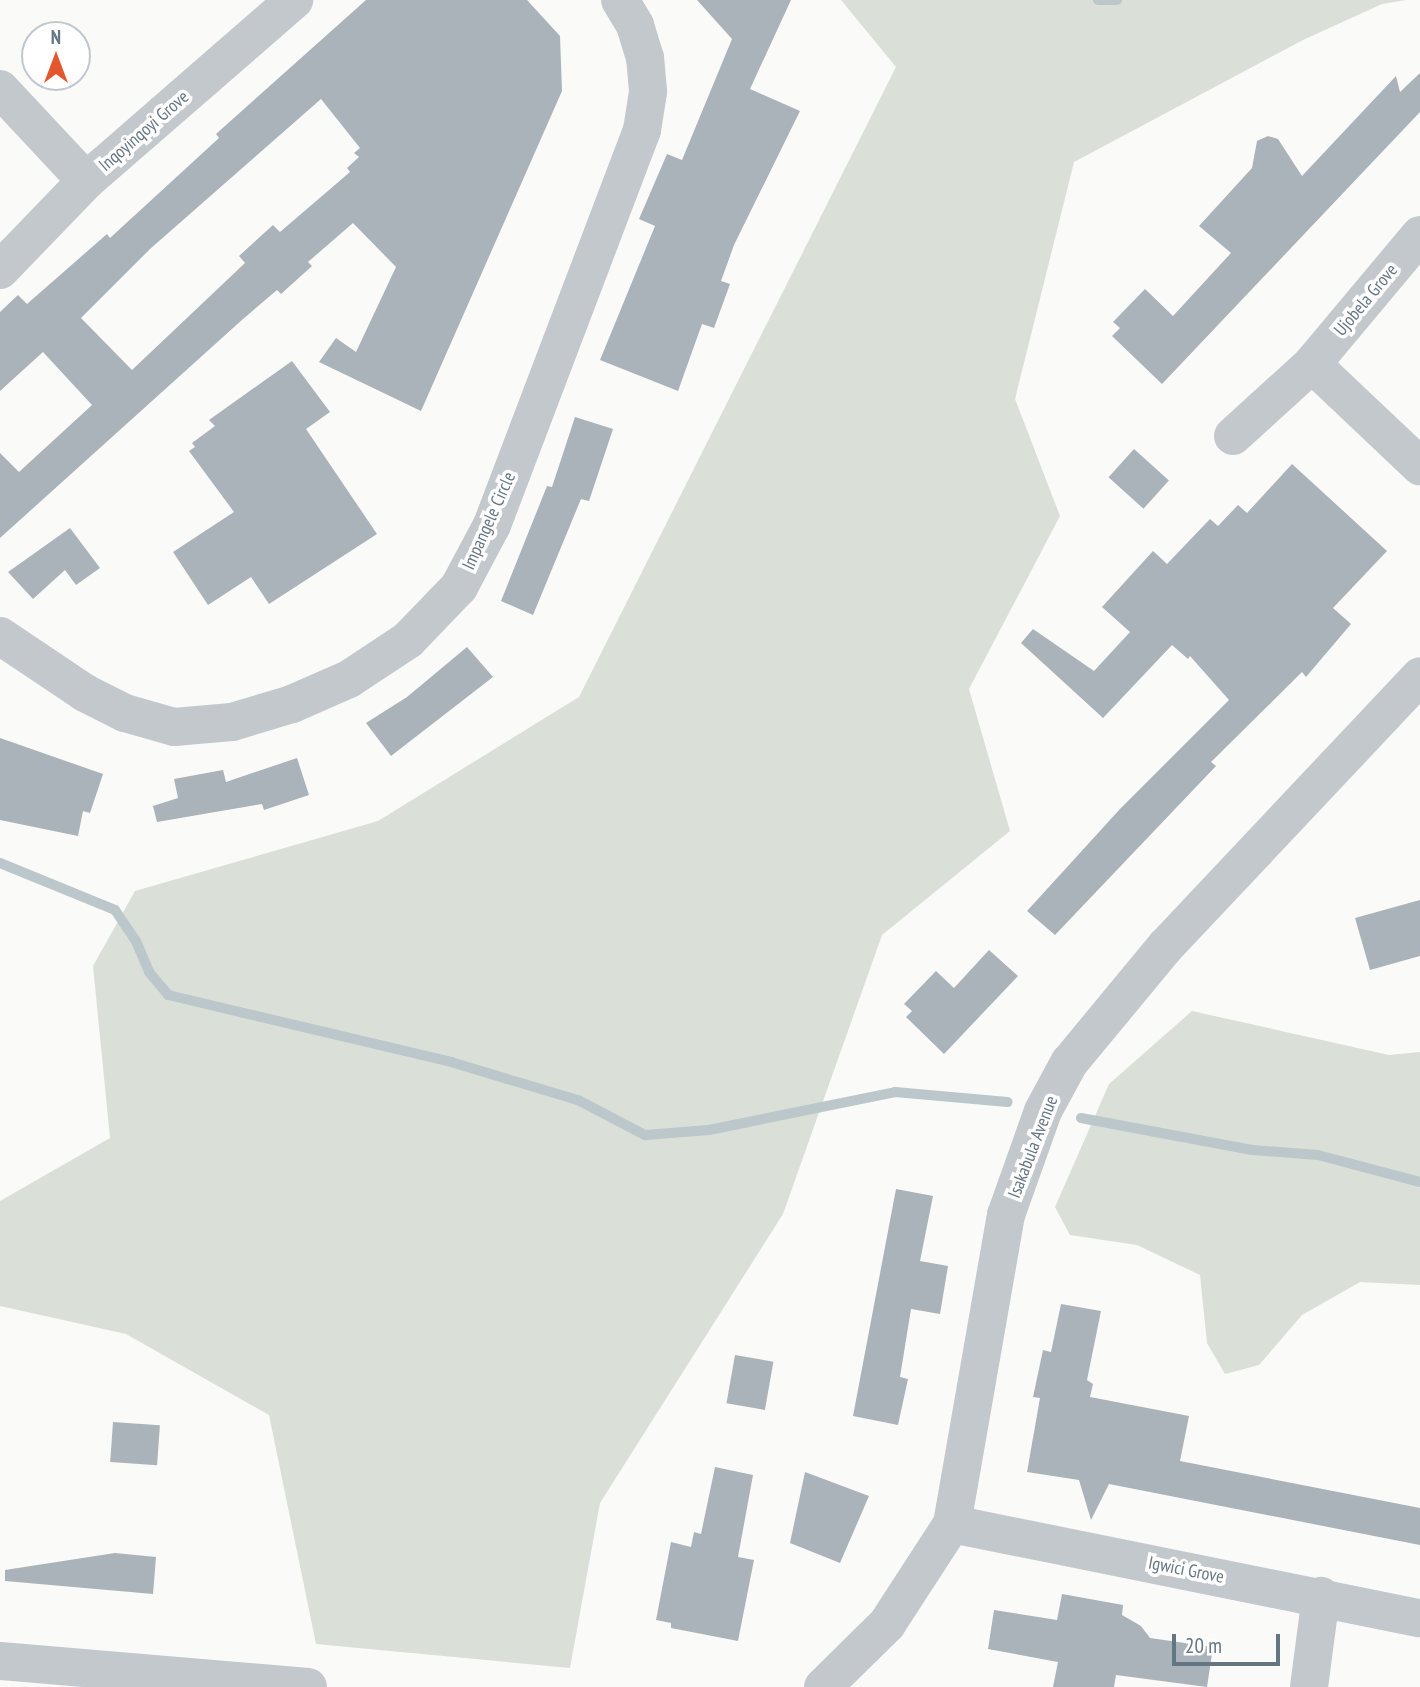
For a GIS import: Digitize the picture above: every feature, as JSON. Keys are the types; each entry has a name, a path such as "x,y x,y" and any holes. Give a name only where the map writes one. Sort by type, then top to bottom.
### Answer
{"street":[{"name":"Inqoyinqoyi Grove","path":"0,270 86,181 294,0"},
{"name":"Impangele Circle","path":"0,636 85,693 125,713 174,727 232,722 292,704 349,679 408,640 459,587 492,525 642,131 648,91 645,58 635,25 620,0"},
{"path":"0,89 86,181"},
{"name":"Ujobela Grove","path":"1233,436 1312,365 1420,235"},
{"path":"1312,365 1420,466"},
{"name":"Isakabula Avenue","path":"831,1677 887,1624 952,1524 1006,1215 1043,1111 1069,1063 1165,947 1420,676"},
{"name":"Igwici Grove","path":"952,1524 1420,1618"},
{"path":"1309,1687 1321,1596"},
{"path":"0,1661 308,1687"}],"shaded area":[{"path":"841,0 1406,0 1382,4 1303,40 1074,162 1015,399 1060,516 969,689 1010,831 882,935 783,1214 600,1503 570,1668 316,1644 269,1415 126,1334 0,1306 0,1201 110,1138 93,966 135,891 378,821 579,697 896,67"},
{"path":"1192,1011 1389,1055 1420,1052 1420,1285 1360,1282 1302,1315 1259,1365 1225,1374 1207,1343 1200,1275 1137,1245 1070,1235 1055,1207 1109,1084"}],"building":[{"path":"366,0 527,0 560,36 562,91 421,411 319,362 336,338 356,352 396,267 353,223 308,262 312,266 281,294 277,290 243,319 0,538 0,453 19,472 92,405 43,352 0,391 0,312 18,295 27,304 107,234 110,238 219,138 216,134","holes":["321,99 360,148 354,153 359,157 347,168 350,172 280,232 273,225 239,256 245,263 132,370 81,318 150,249"]},
{"path":"697,0 791,0 750,89 800,111 734,245 721,281 730,284 714,328 702,324 678,391 600,360 655,226 639,219 667,154 682,160 732,39"},
{"path":"1420,73 1420,112 1162,384 1112,336 1120,328 1113,322 1145,289 1173,316 1231,253 1199,226 1252,168 1257,141 1268,136 1278,139 1302,176 1396,76 1400,92"},
{"path":"292,361 330,412 306,429 377,534 269,604 251,577 208,605 173,552 234,512 189,451 195,447 192,443 215,426 209,420"},
{"path":"575,417 613,429 589,501 581,499 533,615 501,601 547,486 552,487"},
{"path":"1134,449 1169,480 1144,509 1109,477"},
{"path":"1292,464 1387,551 1333,608 1351,624 1306,677 1302,672 1211,762 1216,766 1055,935 1027,911 1120,809 1229,700 1190,656 1188,659 1172,645 1103,718 1021,643 1033,629 1094,671 1130,632 1102,607 1153,551 1167,564 1210,519 1218,526 1238,505 1247,513"},
{"path":"70,528 100,568 76,585 65,570 33,599 8,572"},
{"path":"467,647 493,677 391,756 366,723 407,697"},
{"path":"0,738 103,774 90,813 83,811 78,836 0,820"},
{"path":"297,758 309,795 264,810 262,804 157,822 153,806 178,798 174,779 223,770 226,782"},
{"path":"1420,900 1420,956 1370,970 1355,918"},
{"path":"989,950 1018,976 944,1054 906,1017 912,1011 904,1004 936,971 954,988"},
{"path":"896,1189 933,1196 920,1261 948,1266 940,1314 911,1309 900,1377 908,1379 898,1425 853,1416"},
{"path":"1061,1304 1101,1311 1087,1380 1093,1384 1090,1397 1189,1416 1180,1461 1420,1508 1420,1545 1109,1484 1091,1520 1079,1480 1027,1472 1040,1398 1033,1397 1043,1350 1051,1352"},
{"path":"735,1355 773,1362 765,1410 726,1403"},
{"path":"113,1422 160,1425 157,1465 110,1462"},
{"path":"715,1467 753,1475 738,1557 754,1560 738,1641 671,1628 671,1623 656,1620 671,1542 691,1547 694,1532 701,1534"},
{"path":"805,1472 869,1496 840,1563 790,1543"},
{"path":"115,1553 156,1557 153,1594 5,1581 5,1570"},
{"path":"1062,1594 1123,1605 1122,1615 1141,1626 1150,1638 1213,1647 1207,1687 1116,1675 1114,1687 1053,1687 1058,1662 988,1649 994,1610 1057,1620"}],"waterway":[{"path":"1098,0 1117,0"},
{"path":"0,863 115,910 136,941 149,972 168,995 451,1062 578,1100 645,1135 709,1130 895,1092 1008,1102"},
{"path":"1081,1118 1252,1150 1318,1155 1420,1182"}]}
